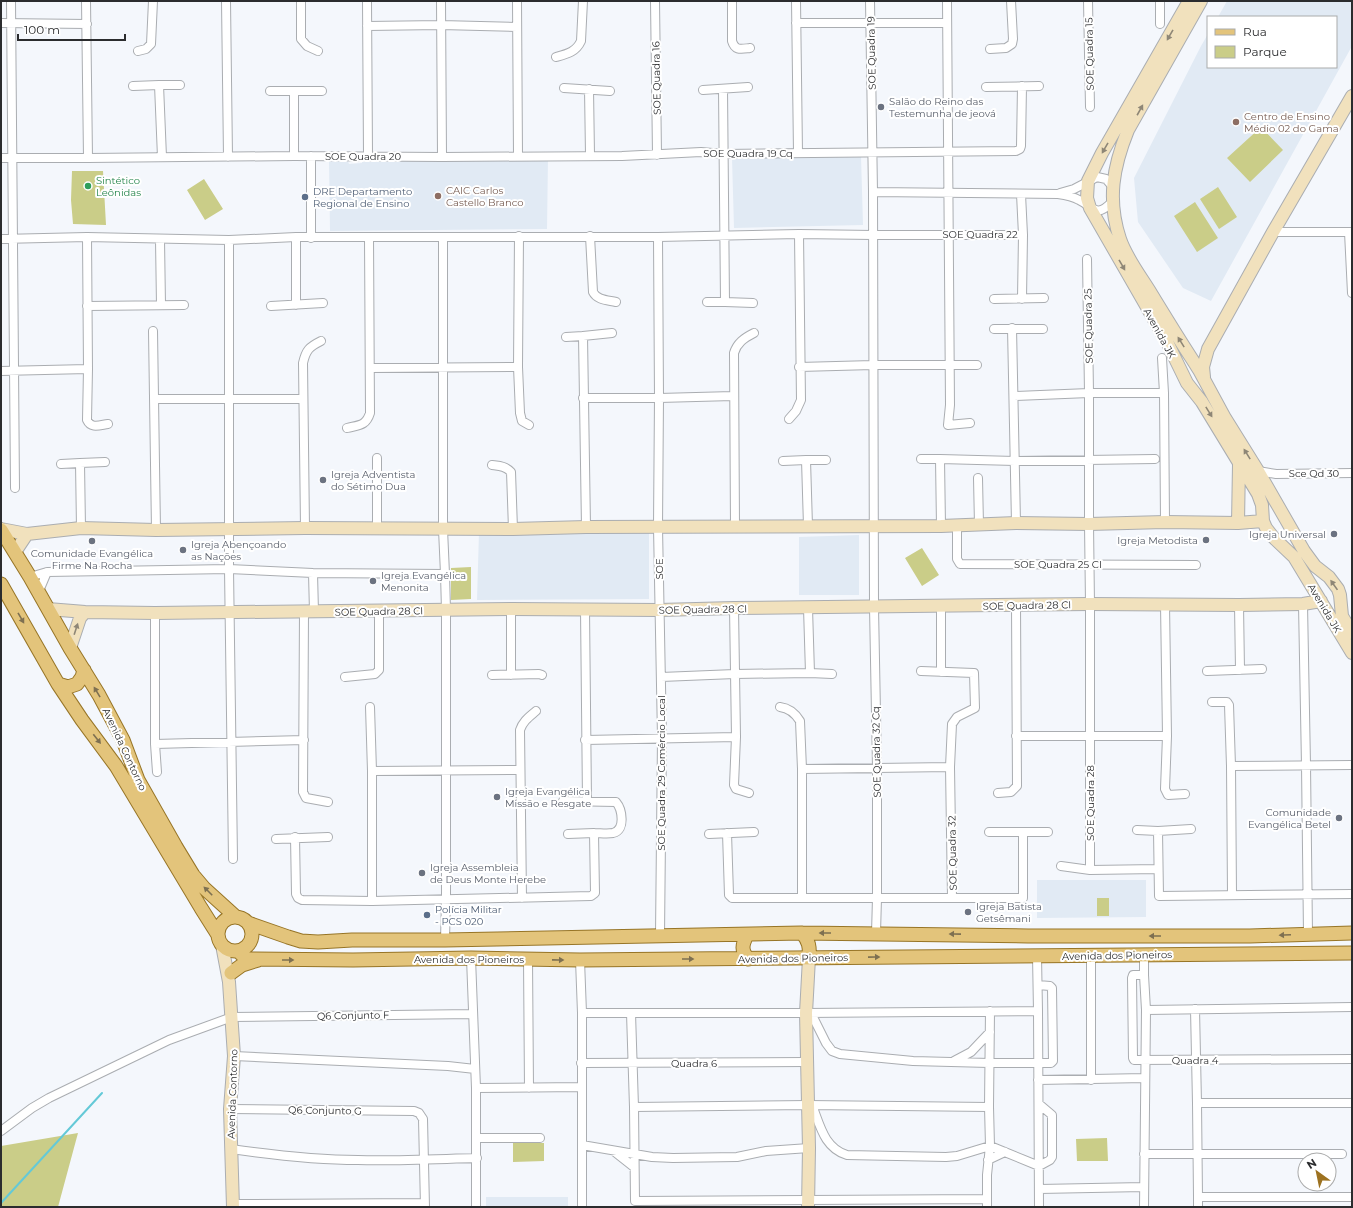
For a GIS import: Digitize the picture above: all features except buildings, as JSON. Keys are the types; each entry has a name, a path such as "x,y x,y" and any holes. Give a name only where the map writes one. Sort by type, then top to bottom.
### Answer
{"main road":[{"name":"Avenida Contorno","path":"1,530 39,591 48,610 99,695 123,740 138,780 193,875 204,888 236,917"},
{"name":"Avenida Contorno","path":"1,584 58,684 116,766 220,940"},
{"path":"58,684 72,687 77,684 82,677 84,670"},
{"path":"236,917 241,918 248,923 251,928 252,938 247,946 237,951 229,950 220,940 219,929 226,920 236,917"},
{"name":"Avenida dos Pioneiros","path":"248,923 301,941 318,942 352,940 445,940 802,933 1028,936 1266,936 1352,933"},
{"path":"802,933 809,944 809,958"},
{"path":"747,935 743,944 743,951 748,959"},
{"path":"920,956 925,952 976,952 979,947 979,940 974,935"},
{"path":"653,959 661,954 664,948 664,941 660,936"},
{"path":"993,956 987,948 986,943 988,941 1018,942 1024,940 1028,936"},
{"path":"1250,936 1255,938 1256,943 1255,949 1250,954"},
{"path":"1266,936 1262,942 1262,946 1264,951 1269,954"},
{"path":"352,940 348,949 353,960"},
{"name":"Avenida dos Pioneiros","path":"237,951 244,958 258,960 471,958 580,960 748,959 920,956 1352,953"},
{"path":"230,978 242,965 258,960"}],"street":[{"path":"11,1 15,488"},
{"path":"86,1 88,158"},
{"path":"138,51 151,44 152,1"},
{"path":"226,1 228,157"},
{"path":"301,1 301,38 307,46 318,51"},
{"path":"368,1 368,156"},
{"path":"441,1 442,157"},
{"path":"517,1 518,156"},
{"path":"556,57 574,51 579,46 581,41 583,1"},
{"name":"SOE Quadra 16","path":"655,1 657,155"},
{"path":"732,1 733,44 739,49 750,48"},
{"path":"796,1 798,153"},
{"name":"SOE Quadra 19","path":"870,1 873,153 873,526"},
{"path":"947,1 949,193 948,365 950,405 948,425 970,423"},
{"path":"990,49 1006,48 1012,44 1011,1"},
{"name":"SOE Quadra 15","path":"1088,1 1090,106"},
{"path":"1160,1 1160,24"},
{"name":"Avenida JK","path":"1189,1 1088,181 1087,198 1090,208 1167,342 1187,383 1202,402 1214,421 1260,499 1263,517 1269,532 1294,557 1352,653"},
{"name":"Avenida JK","path":"1202,1 1128,130 1120,149 1112,186 1112,202 1120,240 1130,260 1199,370 1225,418 1309,558 1334,583 1340,595 1342,616 1352,633"},
{"path":"796,23 947,22"},
{"path":"1,24 87,24"},
{"path":"367,26 441,25 517,27"},
{"path":"159,85 162,156"},
{"path":"133,86 180,85"},
{"path":"873,153 1016,151 1020,149 1022,140 1022,86"},
{"path":"986,87 1039,86"},
{"path":"703,90 748,87"},
{"path":"564,88 610,91"},
{"path":"723,89 725,302"},
{"path":"589,90 590,155"},
{"path":"270,91 322,91"},
{"path":"294,92 294,156"},
{"path":"1192,389 1200,389 1203,386 1203,367 1208,349 1273,232 1352,96"},
{"name":"SOE Quadra 19 Cq","path":"622,156 701,152 724,154 873,153"},
{"name":"SOE Quadra 20","path":"1,158 162,156 622,156"},
{"path":"311,156 311,238"},
{"path":"1058,194 1074,189 1094,178 1101,177 1108,181 1112,186"},
{"path":"873,192 1058,194 1072,197 1083,202 1090,208 1099,210 1106,208 1112,202"},
{"path":"1021,194 1023,235"},
{"path":"1273,232 1351,232 1352,292"},
{"path":"789,419 796,411 800,400 799,234"},
{"name":"SOE Quadra 22","path":"1,239 87,237 160,240 229,240 296,237 658,237 799,234 1023,235 1022,299"},
{"path":"519,236 518,367 520,413 522,421 529,425"},
{"path":"590,236 593,292 596,297 600,299 616,302"},
{"path":"87,237 87,420 92,426 108,424"},
{"path":"296,237 296,305"},
{"path":"347,428 365,423 368,420 370,413 370,237"},
{"path":"443,237 443,529 446,574 445,940"},
{"name":"SOE","path":"658,237 659,610"},
{"path":"160,240 161,306"},
{"path":"229,240 229,569 233,858"},
{"name":"SOE Quadra 25","path":"1087,259 1090,393 1090,565"},
{"path":"994,299 1044,298"},
{"path":"707,302 753,303"},
{"path":"271,306 324,303"},
{"path":"87,306 184,305"},
{"path":"1012,328 1016,523"},
{"path":"994,329 1043,329"},
{"path":"153,331 156,530"},
{"path":"566,337 612,333"},
{"path":"734,527 734,353 736,347 745,338 754,333"},
{"path":"583,336 586,527"},
{"path":"305,528 303,363 309,349 321,341"},
{"path":"1180,368 1186,362 1198,358 1208,349"},
{"path":"1162,358 1164,393 1165,522"},
{"path":"799,367 977,365"},
{"path":"370,368 518,367"},
{"path":"1,371 88,369"},
{"path":"1014,396 1090,393 1164,393"},
{"path":"583,398 733,396"},
{"path":"155,399 228,400 303,398"},
{"path":"377,458 377,529"},
{"path":"921,458 1015,461 1155,459"},
{"path":"940,459 941,526"},
{"path":"806,460 808,526"},
{"path":"783,461 826,460"},
{"path":"61,464 105,462"},
{"path":"80,463 81,528"},
{"path":"1238,523 1239,464"},
{"path":"492,465 502,466 511,472 513,529"},
{"name":"Sce Qd 30","path":"1258,471 1276,474 1352,473"},
{"name":"Sce Qd 30","path":"1266,485 1269,479 1276,474"},
{"path":"978,478 979,524"},
{"path":"1,530 27,534 81,528 156,530 305,528 513,529 586,527 941,526 1016,523 1238,523 1263,517 1265,509 1270,507 1278,508"},
{"name":"SOE Quadra 25 CI","path":"957,525 957,559 960,564 1196,565"},
{"path":"873,526 874,607"},
{"path":"15,552 27,534"},
{"name":"SOE Quadra 28","path":"1090,565 1090,870"},
{"path":"30,577 47,572 229,569 313,573 446,574"},
{"path":"39,591 47,572"},
{"path":"313,573 309,612 303,792 306,798 328,802"},
{"name":"SOE Quadra 28 CI","path":"48,610 85,612 309,612 511,609 659,610 1090,604 1303,604 1323,605 1329,610 1335,608 1341,601"},
{"path":"1165,604 1167,736 1165,789 1168,795 1185,794"},
{"path":"1303,604 1308,934"},
{"path":"998,793 1011,792 1017,786 1016,605"},
{"path":"1239,605 1240,670"},
{"path":"921,671 941,672 941,606"},
{"name":"SOE Quadra 32 Cq","path":"874,607 877,767 876,934"},
{"path":"734,608 736,737 734,785 736,789 749,793"},
{"path":"808,608 810,673"},
{"path":"511,609 511,675"},
{"path":"585,609 587,801"},
{"name":"SOE Quadra 29 Comércio Local","path":"659,610 662,738 660,936"},
{"path":"345,677 375,674 379,670 379,611"},
{"path":"70,648 80,618 85,612"},
{"path":"155,612 155,744 157,772"},
{"path":"1207,671 1262,668"},
{"name":"SOE Quadra 32","path":"941,672 974,673 975,708 957,717 952,724 950,767 952,898 1023,898 1023,832"},
{"path":"661,676 810,673 832,674"},
{"path":"492,675 542,675"},
{"path":"1212,702 1227,702 1229,705 1232,895"},
{"path":"370,707 372,771 372,901"},
{"path":"780,707 791,710 800,721 802,769 802,898"},
{"path":"522,898 520,730 522,724 527,718 536,711"},
{"path":"1016,736 1167,736"},
{"path":"586,740 736,737"},
{"path":"155,744 304,740"},
{"path":"1231,766 1352,765"},
{"path":"802,769 950,767"},
{"path":"372,771 445,772 520,770"},
{"path":"563,801 616,802 620,808 621,824 618,830 614,833 568,834"},
{"path":"1137,830 1191,830"},
{"path":"1158,831 1159,896 1352,894"},
{"path":"709,834 754,832"},
{"path":"989,832 1048,832"},
{"path":"295,837 296,894 298,898 302,900 372,901 591,896 595,893 594,833"},
{"path":"727,833 730,897 732,898 952,898"},
{"path":"276,839 295,837 328,837"},
{"path":"1061,866 1090,870 1158,869"},
{"path":"220,940 230,978"},
{"path":"230,978 237,951"},
{"path":"1144,954 1146,1010 1144,1060 1144,1207"},
{"path":"1037,956 1039,1207"},
{"path":"1091,956 1091,1080"},
{"path":"471,958 476,1088 476,1207"},
{"path":"783,958 795,962 800,966 808,979"},
{"path":"809,958 806,1062 810,1105 809,1148 812,1204"},
{"path":"528,959 529,1088"},
{"path":"580,960 582,1013 582,1207"},
{"path":"1144,975 1132,976 1133,1058 1134,1060 1144,1060"},
{"name":"Avenida Contorno","path":"230,978 234,1056 230,1110 233,1205"},
{"path":"808,1013 832,1051 840,1054 913,1061 1051,1063 1052,988 1050,986 1038,985"},
{"path":"1146,1010 1352,1007"},
{"path":"1195,1009 1198,1207"},
{"path":"631,1013 634,1063 635,1204 812,1204 987,1203 987,1175 990,1146 990,1011"},
{"path":"582,1013 1038,1011"},
{"name":"Q6 Conjunto F","path":"1,1131 32,1108 49,1098 169,1040 232,1017 474,1014"},
{"path":"951,1062 971,1052 990,1032"},
{"path":"234,1056 448,1066 475,1069"},
{"name":"Quadra 4","path":"1144,1060 1352,1059"},
{"name":"Quadra 6","path":"581,1063 806,1062"},
{"path":"1038,1080 1145,1078"},
{"path":"476,1088 581,1087"},
{"path":"1197,1103 1352,1103"},
{"path":"1039,1104 1052,1115 1052,1157 1050,1160 1039,1166"},
{"path":"810,1105 826,1140 832,1148 847,1155 946,1157 957,1156 990,1146 1039,1166"},
{"path":"634,1107 810,1105 989,1107"},
{"name":"Q6 Conjunto G","path":"230,1110 414,1111 419,1113 423,1118 424,1159"},
{"path":"476,1138 540,1138"},
{"path":"582,1145 652,1157 716,1158 737,1157 771,1150 809,1148"},
{"path":"231,1149 286,1156 338,1160 477,1158"},
{"path":"615,1151 634,1167"},
{"path":"988,1160 1005,1152"},
{"path":"1144,1154 1342,1154"},
{"path":"233,1205 425,1205 424,1159"},
{"path":"1039,1188 1144,1187"},
{"path":"1198,1198 1352,1197"}],"shaded area":[{"name":"Centro de Ensino Médio 02 do Gama","path":"1227,1 1352,1 1352,46 1211,301 1183,288 1138,222 1134,178 1201,46 1207,36 1207,68 1337,68 1337,16 1219,16"},
{"path":"861,156 863,225 734,228 732,158"},
{"name":"CAIC Carlos Castello Branco","path":"362,158 548,158 547,229 330,231 329,159 347,159 349,164 362,163"},
{"path":"649,531 649,599 477,600 479,532"},
{"path":"859,535 859,595 799,595 799,537"},
{"path":"1037,880 1146,880 1146,917 1037,918"},
{"path":"486,1197 568,1197 568,1207 486,1207"}],"green space":[{"path":"1261,127 1283,150 1250,182 1227,158"},
{"name":"Sintético Leônidas","path":"72,171 103,171 106,225 73,224 71,200"},
{"path":"204,179 223,209 205,220 187,190"},
{"path":"1218,187 1237,217 1219,229 1200,199"},
{"path":"1195,202 1218,238 1197,252 1174,216"},
{"path":"922,548 939,575 922,586 905,558"},
{"path":"471,567 471,599 451,600 451,568"},
{"path":"1097,898 1109,898 1109,916 1097,916"},
{"path":"78,1133 58,1207 1,1207 1,1146"},
{"path":"1107,1138 1108,1161 1077,1161 1076,1139"},
{"path":"513,1143 544,1143 544,1161 513,1162"}],"waterway":[{"path":"1,1203 102,1093"}],"place":[{"name":"Salão do Reino das Testemunha de jeová","path":"881,107"},
{"name":"Centro de Ensino Médio 02 do Gama","path":"1236,122"},
{"name":"Sintético Leônidas","path":"88,186"},
{"name":"CAIC Carlos Castello Branco","path":"438,196"},
{"name":"DRE Departamento Regional de Ensino","path":"305,197"},
{"name":"Igreja Adventista do Sétimo Dua","path":"323,480"},
{"name":"Igreja Universal","path":"1334,534"},
{"name":"Igreja Metodista","path":"1206,540"},
{"name":"Comunidade Evangélica Firme Na Rocha","path":"92,541"},
{"name":"Igreja Abençoando as Nações","path":"183,550"},
{"name":"Igreja Evangélica Menonita","path":"373,581"},
{"name":"Igreja Evangélica Missão e Resgate","path":"497,797"},
{"name":"Comunidade Evangélica Betel","path":"1339,818"},
{"name":"Igreja Assembleia de Deus Monte Herebe","path":"422,873"},
{"name":"Igreja Batista Getsêmani","path":"968,912"},
{"name":"Polícia Militar - PCS 020","path":"427,915"}]}
